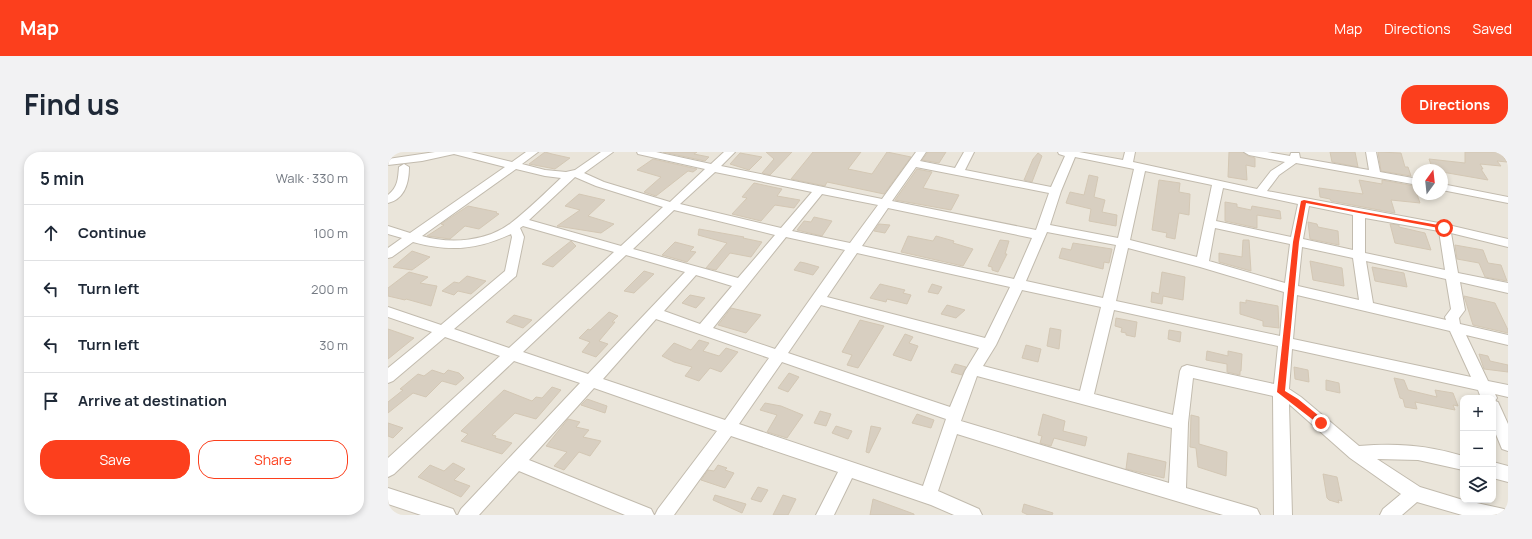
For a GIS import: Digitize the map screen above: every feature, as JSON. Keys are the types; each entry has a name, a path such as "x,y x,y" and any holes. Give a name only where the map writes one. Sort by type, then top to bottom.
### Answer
{"street":[{"path":"388,162 422,158 450,152"},
{"path":"458,152 552,174 573,174 600,184 672,206 784,233 1286,343 1487,392 1508,391"},
{"path":"388,254 534,152"},
{"path":"388,230 439,244 457,245 504,232 517,224 573,174 608,152"},
{"path":"388,470 730,152"},
{"path":"958,172 969,152"},
{"path":"1127,164 1130,152"},
{"path":"1249,152 1295,156 1412,181"},
{"path":"1371,152 1375,173"},
{"path":"651,153 713,168 884,204 1041,231 1124,243 1202,263 1291,289 1454,326 1508,340"},
{"path":"928,496 936,476 953,420 973,369 989,345 1018,284 1041,231 1069,153 1359,213 1444,228 1508,243"},
{"path":"1260,193 1275,173 1295,156"},
{"path":"388,172 404,167 422,158"},
{"path":"664,515 727,429 884,204 918,158 958,172 1055,191"},
{"path":"388,200 402,187 404,167"},
{"path":"1086,398 1124,243 1140,167"},
{"path":"1202,263 1218,184"},
{"path":"1448,188 1508,200"},
{"path":"703,330 819,190"},
{"path":"1283,515 1281,392 1296,242 1304,201"},
{"path":"1359,213 1359,256 1367,307"},
{"path":"1210,223 1508,288"},
{"path":"517,224 624,250 742,284"},
{"path":"388,378 442,330 511,273 518,237 517,224"},
{"path":"1444,228 1458,310 1452,317 1454,326 1487,392"},
{"path":"467,515 694,270"},
{"path":"818,298 989,345"},
{"path":"388,312 589,382 928,496 950,510 974,515"},
{"path":"653,313 779,355 953,420 1010,444 1251,515"},
{"path":"388,369 406,363"},
{"path":"973,369 1180,423"},
{"path":"1177,494 1180,423 1187,371 1281,392 1296,401 1356,453 1415,494 1445,503 1498,515"},
{"path":"1496,414 1508,444"},
{"path":"1356,453 1412,452 1431,454 1460,461"},
{"path":"516,462 645,515"},
{"path":"825,515 848,469"},
{"path":"1496,471 1508,474"},
{"path":"1389,515 1415,494"},
{"path":"388,496 447,515"}],"shaded area":[{"path":"388,152 1508,152 1508,515 388,515"}],"building":[{"path":"545,152 570,158 555,169 529,164"},
{"path":"663,152 697,152 694,154 709,157 705,161"},
{"path":"766,152 792,152 770,175 762,173 774,159"},
{"path":"813,152 861,152 848,169 872,174 887,152 911,157 884,194 827,182 825,186 791,179"},
{"path":"928,152 946,152 939,163 922,160"},
{"path":"1229,152 1243,152 1248,156 1255,158 1255,167 1246,165 1247,180 1228,177"},
{"path":"1330,152 1355,152 1358,167 1332,162"},
{"path":"1378,152 1401,153 1405,167 1408,167 1411,176 1381,171"},
{"path":"1465,152 1500,152 1507,162 1497,161 1501,166 1480,164 1483,169 1481,169 1488,180 1448,173 1448,164 1431,164 1429,159 1465,163"},
{"path":"740,153 762,157 749,170 730,164"},
{"path":"1038,153 1042,156 1032,182 1024,180 1033,159"},
{"path":"653,159 697,169 693,172 688,171 656,196 644,192 661,177 637,170"},
{"path":"917,169 932,172 923,188 959,195 951,210 895,200"},
{"path":"1089,175 1098,177 1094,197 1105,200 1102,212 1117,215 1116,226 1089,221 1091,209 1066,203 1070,192 1084,195"},
{"path":"1159,180 1180,183 1179,192 1190,194 1189,215 1179,213 1175,239 1166,237 1167,233 1152,230"},
{"path":"1359,180 1382,184 1382,180 1412,186 1412,200 1419,200 1420,203 1391,200 1395,213 1331,201 1330,199 1320,197 1319,188 1363,194"},
{"path":"754,183 782,189 777,196 800,200 794,208 775,205 761,221 732,214 747,198 742,197"},
{"path":"579,194 605,200 588,216 614,224 601,233 557,226 580,210 565,206"},
{"path":"1225,202 1237,204 1237,207 1251,210 1252,206 1280,211 1281,219 1257,215 1257,228 1225,221"},
{"path":"468,206 497,212 496,213 499,214 479,229 465,226 450,239 427,236 444,225 441,224"},
{"path":"814,217 832,221 822,236 797,230 804,221 811,222"},
{"path":"1308,222 1317,224 1318,227 1338,231 1339,245 1310,239"},
{"path":"879,224 890,225 885,233 874,231"},
{"path":"1390,224 1399,225 1399,227 1425,233 1431,250 1395,243"},
{"path":"699,229 744,237 743,238 762,242 751,257 730,253 716,270 706,268 727,243 698,235"},
{"path":"908,236 933,241 936,236 954,241 953,243 973,249 963,266 901,252"},
{"path":"1000,240 1009,241 1005,254 1007,254 998,272 992,270 992,267 988,266"},
{"path":"1243,240 1249,240 1251,271 1219,262 1219,253 1242,257"},
{"path":"571,241 576,246 553,267 542,264"},
{"path":"675,242 694,247 690,251 696,252 687,262 662,255"},
{"path":"1073,243 1112,249 1109,263 1104,262 1103,269 1059,258 1062,248 1071,250"},
{"path":"1455,245 1483,250 1488,263 1501,265 1507,281 1485,277 1479,263 1457,259"},
{"path":"412,251 430,257 412,270 393,267"},
{"path":"1310,261 1342,268 1344,286 1313,280"},
{"path":"800,262 819,267 813,275 794,270"},
{"path":"1372,267 1404,273 1407,287 1375,281"},
{"path":"644,271 654,274 634,293 624,291"},
{"path":"409,272 428,277 420,283 437,286 431,306 388,296 388,288"},
{"path":"1162,272 1185,277 1183,300 1163,296 1162,304 1151,302 1152,292 1159,294"},
{"path":"467,276 486,281 471,294 458,291 454,295 442,291 454,282 459,283"},
{"path":"880,284 905,290 903,293 911,295 907,304 887,299 886,302 870,298"},
{"path":"932,284 942,287 938,294 928,292"},
{"path":"690,295 705,298 696,308 682,303"},
{"path":"1464,296 1495,303 1508,333 1473,325"},
{"path":"1246,300 1278,306 1279,328 1263,326 1263,321 1240,314 1240,302 1246,303"},
{"path":"947,305 965,310 956,318 941,314"},
{"path":"731,308 761,315 746,333 718,325"},
{"path":"609,312 618,316 612,322 615,322 599,341 608,344 596,357 582,352 590,342 579,338"},
{"path":"514,315 532,320 523,328 506,322"},
{"path":"1116,318 1137,322 1135,337 1126,335 1126,333 1121,332 1122,328 1115,326"},
{"path":"860,320 884,326 858,368 847,365 852,355 842,352"},
{"path":"1050,328 1061,330 1059,349 1047,346"},
{"path":"388,329 414,338 388,359"},
{"path":"1169,330 1181,332 1180,342 1168,339"},
{"path":"905,334 913,337 909,343 918,346 911,361 893,355"},
{"path":"699,340 709,343 703,351 719,356 726,348 738,352 721,372 710,368 699,381 685,376 692,367 674,362 662,356 674,343 691,350"},
{"path":"1026,345 1041,349 1038,362 1022,358"},
{"path":"1207,351 1228,356 1228,351 1242,354 1240,375 1227,372 1227,364 1206,360"},
{"path":"1479,354 1488,356 1490,361 1508,365 1508,372 1484,369"},
{"path":"955,364 966,367 962,375 951,372"},
{"path":"1294,367 1308,370 1309,382 1295,379"},
{"path":"432,370 444,374 448,370 459,373 464,378 456,385 442,381 426,397 413,393 388,413 388,402 403,390 400,389 418,374 424,376"},
{"path":"789,373 799,377 788,392 778,388"},
{"path":"1394,378 1404,380 1408,390 1437,397 1435,390 1453,393 1458,406 1453,405 1455,410 1415,402 1417,409 1405,407 1403,399 1400,398"},
{"path":"1326,380 1339,383 1340,393 1326,390"},
{"path":"552,387 561,390 536,419 515,413 492,435 496,436 495,438 512,443 502,454 461,441 468,434 461,431 504,390 532,401 536,397 542,398"},
{"path":"587,399 607,406 605,413 581,405"},
{"path":"765,403 781,406 803,415 787,438 767,432 777,415 760,410"},
{"path":"820,411 831,414 826,426 814,423"},
{"path":"917,414 934,420 931,428 912,423"},
{"path":"1043,414 1065,421 1063,431 1087,437 1085,446 1054,438 1051,446 1040,443 1042,436 1038,435"},
{"path":"1191,415 1199,417 1199,444 1227,452 1226,476 1198,467 1196,448 1190,447"},
{"path":"568,419 580,422 576,427 589,430 583,437 601,441 590,456 579,452 564,470 554,466 567,452 546,446"},
{"path":"388,423 403,428 393,438 388,436"},
{"path":"836,426 852,431 848,439 832,433"},
{"path":"871,426 881,428 869,453 866,452"},
{"path":"1128,453 1166,462 1164,478 1126,469"},
{"path":"453,463 465,469 454,480 470,486 461,497 418,477 430,465 444,471"},
{"path":"718,465 727,468 725,470 734,473 725,488 701,480 708,470 714,471"},
{"path":"1323,474 1337,477 1342,501 1338,500 1339,503 1327,498"},
{"path":"758,487 768,490 761,502 751,499"},
{"path":"715,495 746,504 742,513 713,500"},
{"path":"783,495 796,499 788,515 773,515"},
{"path":"873,499 914,514 914,515 870,515"},
{"path":"1024,504 1053,513 1052,515 1028,515 1022,512"}],"route":[{"path":"1321,423 1296,401 1281,392 1296,242 1304,201 1359,213 1444,228"}]}
